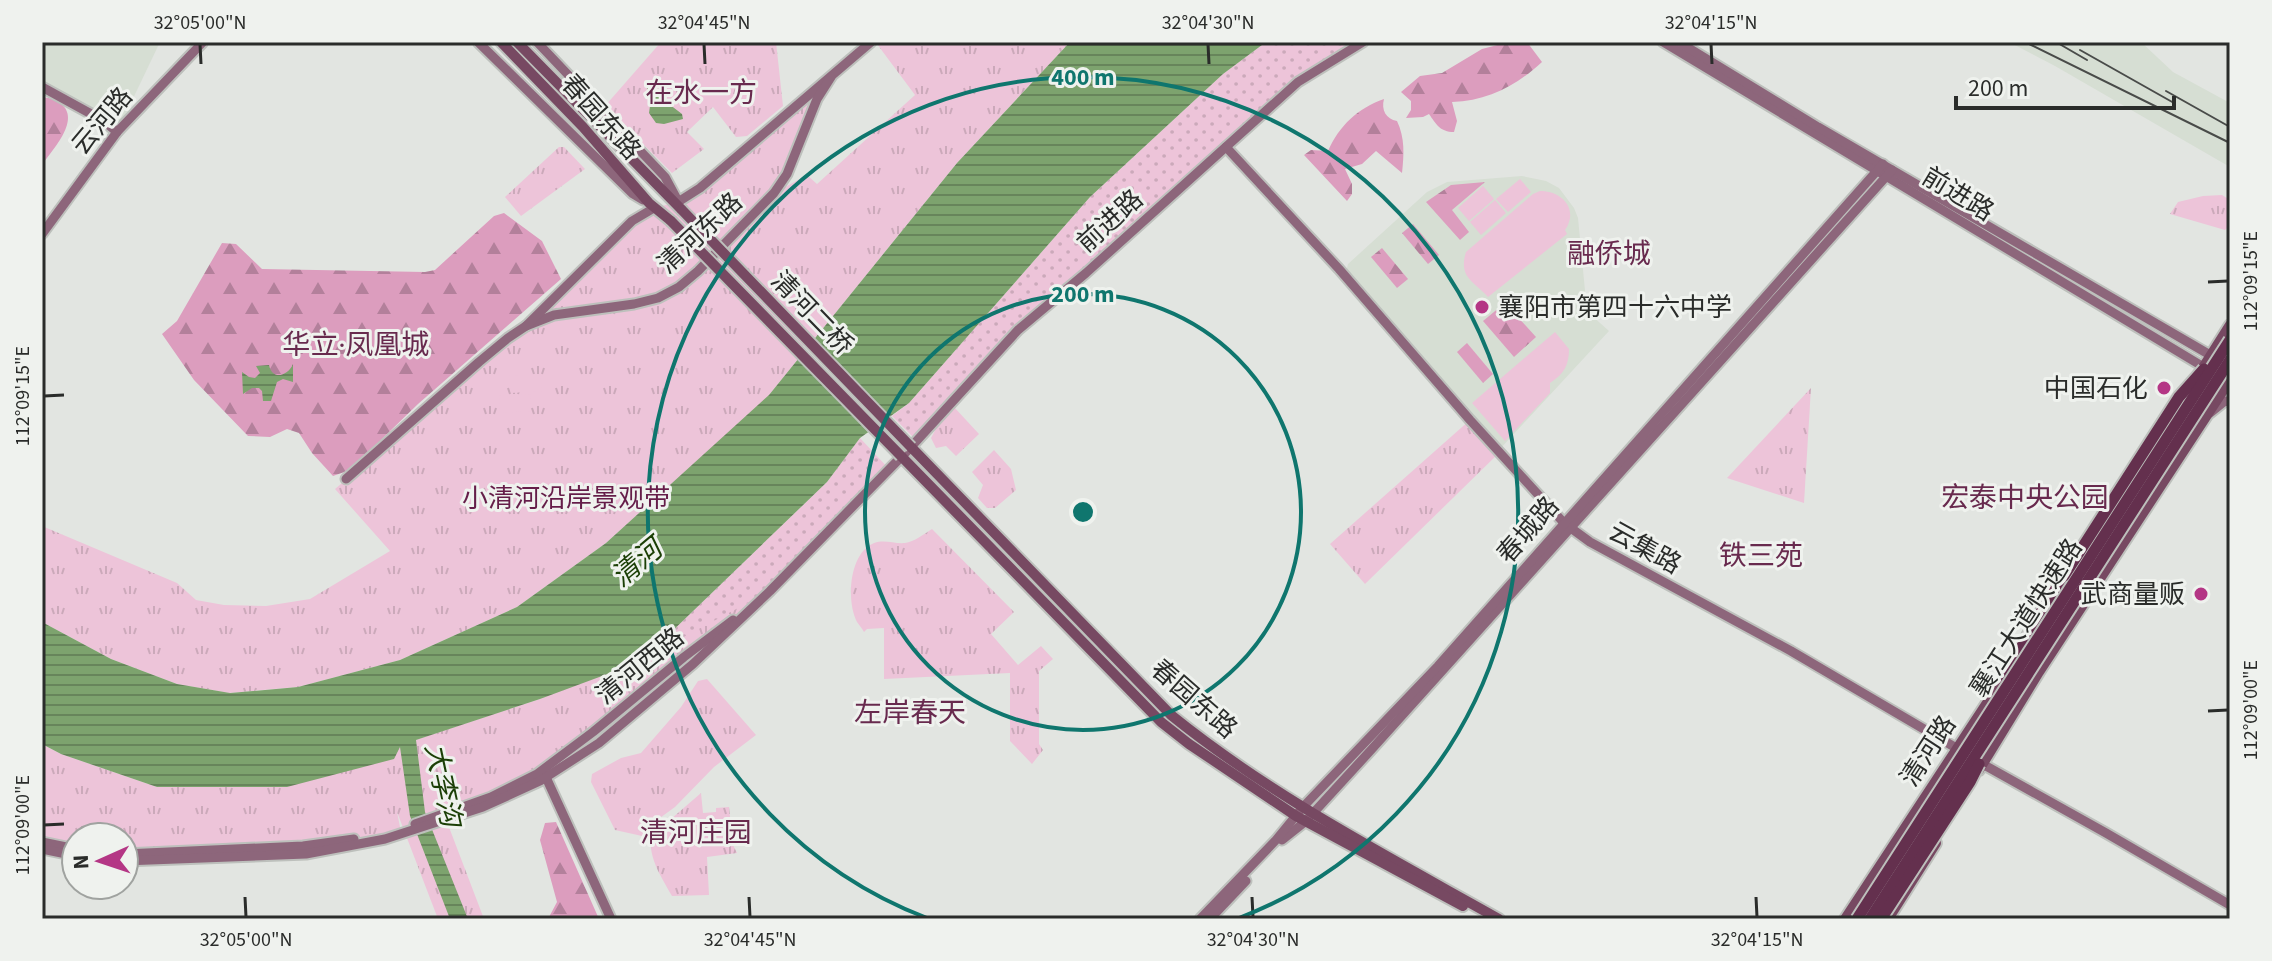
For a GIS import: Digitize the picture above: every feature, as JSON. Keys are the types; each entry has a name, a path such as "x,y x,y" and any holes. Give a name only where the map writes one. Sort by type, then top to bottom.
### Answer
{"highway":[{"path":"2004,678 2064,576 2179,397 2198,377 2230,326"},
{"name":"襄江大道快速路","path":"1857,919 2230,340"},
{"name":"襄江大道快速路","path":"1870,919 2230,360"},
{"path":"1881,919 1970,782 2038,660"}],"main road":[{"name":"春园东路","path":"501,42 583,127 652,206 671,221"},
{"name":"春园东路","path":"517,42 680,206"},
{"name":"清河二桥","path":"680,206 911,447"},
{"name":"清河二桥","path":"671,221 901,456"},
{"name":"清河路","path":"1845,919 2230,326"},
{"name":"清河路","path":"1888,919 2054,649 2229,382"},
{"name":"春园东路","path":"911,447 1171,715 1304,814 1499,919"},
{"name":"春园东路","path":"901,456 1161,722 1189,744 1304,814 1486,919"}],"street":[{"name":"云河路","path":"42,234 117,132 203,42"},
{"path":"478,42 633,194 652,206"},
{"path":"537,42 665,177 680,206"},
{"name":"清河东路","path":"680,206 871,42"},
{"name":"前进路","path":"411,829 542,774 599,743 693,664 770,591 911,447 1018,330 1086,273 1298,82 1363,42"},
{"name":"前进路","path":"1663,42 2230,367"},
{"name":"前进路","path":"1679,42 2229,382"},
{"path":"500,65 512,53"},
{"name":"清河东路","path":"526,326 577,310 658,298 679,287 774,193 787,174 817,99 831,77"},
{"path":"42,87 104,121 117,132"},
{"path":"780,121 788,117 796,118 802,125 802,135"},
{"name":"云集路","path":"1226,147 1568,526 1590,542 1791,651 2230,905"},
{"name":"春城路","path":"1210,919 1568,526 1885,170"},
{"name":"清河东路","path":"346,479 479,362 526,326 632,221 652,206"},
{"path":"566,288 563,301 567,307 577,310"},
{"path":"2204,417 2225,401 2230,402"},
{"path":"542,774 611,919"},
{"name":"春城路","path":"1200,919 1304,814"},
{"path":"140,853 303,846 411,829"},
{"path":"140,860 306,854 385,839 411,829"}],"shaded area":[{"path":"42,42 160,42 117,132 42,87"},
{"path":"2009,42 2141,42 2173,72 2230,103 2230,167 2055,66"},
{"name":"襄阳市第四十六中学","path":"1522,176 1546,181 1559,188 1574,208 1578,218 1586,301 1590,314 1609,331 1500,449 1346,272 1348,264 1427,192 1447,182"}],"green space":[{"path":"661,42 776,42 783,106 747,136 736,137 713,107 687,132 704,149 672,173 605,106"},
{"name":"小清河沿岸景观带","path":"1070,42 957,163 765,400 606,543 517,607 400,660 298,687 229,693 177,684 111,659 42,622 42,526 177,583 196,600 224,605 266,606 310,599 390,551 335,489 526,326 632,221 654,208 678,202 831,77 776,192 807,175 817,184 915,95 877,44"},
{"path":"1266,42 1363,42 1298,82 1018,330 917,441 892,416 909,403 1090,197 1223,74"},
{"path":"1509,42 1527,42 1542,62 1501,91 1478,99 1452,102 1457,121 1454,132 1442,129 1429,114 1406,118 1411,110 1411,101 1401,92 1420,76 1442,73 1482,49"},
{"path":"42,97 60,103 68,117 63,134 42,165"},
{"path":"1384,99 1385,113 1397,121 1401,134 1402,173 1376,151 1362,164 1345,169 1352,184 1352,194 1347,201 1304,155 1311,150 1328,151 1350,119"},
{"path":"559,147 564,147 585,169 521,216 505,197"},
{"path":"1520,179 1531,192 1508,212 1496,199"},
{"path":"1485,182 1452,210 1469,232 1460,240 1426,202 1451,185"},
{"path":"1483,186 1494,199 1469,221 1458,208"},
{"path":"1540,191 1556,194 1566,203 1570,215 1565,230 1567,234 1488,297 1466,273 1466,252"},
{"path":"2222,195 2230,200 2230,225 2225,230 2170,214 2178,202"},
{"path":"1495,200 1506,213 1481,235 1470,222"},
{"path":"504,213 542,241 561,279 418,404 350,470 333,476 299,433 287,429 270,437 248,436 194,380 162,334 177,321 222,243 236,244 262,269 425,272 435,270 494,216"},
{"path":"1413,224 1439,255 1428,264 1402,233"},
{"path":"1382,248 1408,279 1397,288 1371,257"},
{"path":"1506,304 1536,337 1514,357 1483,321"},
{"path":"1555,332 1569,349 1565,369 1550,383 1550,393 1505,441 1472,403"},
{"path":"1467,343 1493,374 1483,383 1457,352"},
{"path":"540,374 542,391 511,393 509,376"},
{"path":"1811,388 1804,503 1727,478"},
{"path":"530,394 531,411 500,413 499,396"},
{"path":"954,407 979,434 956,456 946,446 936,448 931,438"},
{"path":"1470,420 1500,452 1365,584 1330,544"},
{"path":"860,438 889,469 770,591 684,657 540,699 664,639 827,482"},
{"path":"994,450 1011,469 1016,490 995,508 987,508 978,498 983,485 972,472"},
{"path":"932,529 1014,612 991,634 1018,665 1041,646 1053,659 1039,671 1039,744 1043,750 1032,764 1010,741 1010,673 884,679 884,628 864,632 857,622 852,602 852,578 859,557 866,548 878,542 908,542"},
{"path":"770,591 537,774 444,814 484,919 438,919 397,812 401,832 306,851 140,857 140,821 60,821 60,842 42,837 42,744 61,754 157,787 400,745 629,666"},
{"path":"707,679 756,735 714,767 675,807 646,828 642,836 615,830 591,782 592,774 621,758 641,753 681,707 698,681"},
{"path":"701,793 703,813 729,807 733,845 737,853 707,857 709,895 672,896 652,853 653,824 671,819"},
{"path":"556,822 599,919 548,919 557,902 540,840 545,823"}],"water":[{"name":"清河","path":"1070,42 1266,42 1223,74 1090,197 909,403 860,438 827,482 664,639 629,666 416,740 425,812 468,919 450,919 410,816 400,747 394,759 287,787 157,787 61,754 42,744 42,622 111,659 177,684 230,693 298,687 400,660 517,607 606,543 769,395 957,163"},
{"path":"653,86 665,101 682,114 683,119 656,123 649,113 651,99 647,88"},
{"path":"293,364 293,382 283,379 277,382 271,401 263,401 259,388 252,388 243,394 242,372 255,378 260,373 256,366 269,365 273,373 280,375"}],"pier":[{"path":"811,337 892,421 871,435 795,356"}],"railway":[{"path":"2025,42 2230,143"},
{"path":"2056,42 2087,60"},
{"path":"2080,50 2174,103"},
{"path":"2166,91 2230,127"}],"place":[{"name":"襄阳市第四十六中学","path":"1482,307"},
{"name":"中国石化","path":"2164,388"},
{"name":"武商量贩","path":"2201,594"}],"district":[{"name":"在水一方","path":"701,93"},
{"name":"融侨城","path":"1609,254"},
{"name":"华立·凤凰城","path":"356,345"},
{"name":"宏泰中央公园","path":"2025,498"},
{"name":"铁三苑","path":"1761,556"},
{"name":"左岸春天","path":"910,713"},
{"name":"清河庄园","path":"696,833"}],"water label":[{"name":"大李沟","path":"443,785"}]}
